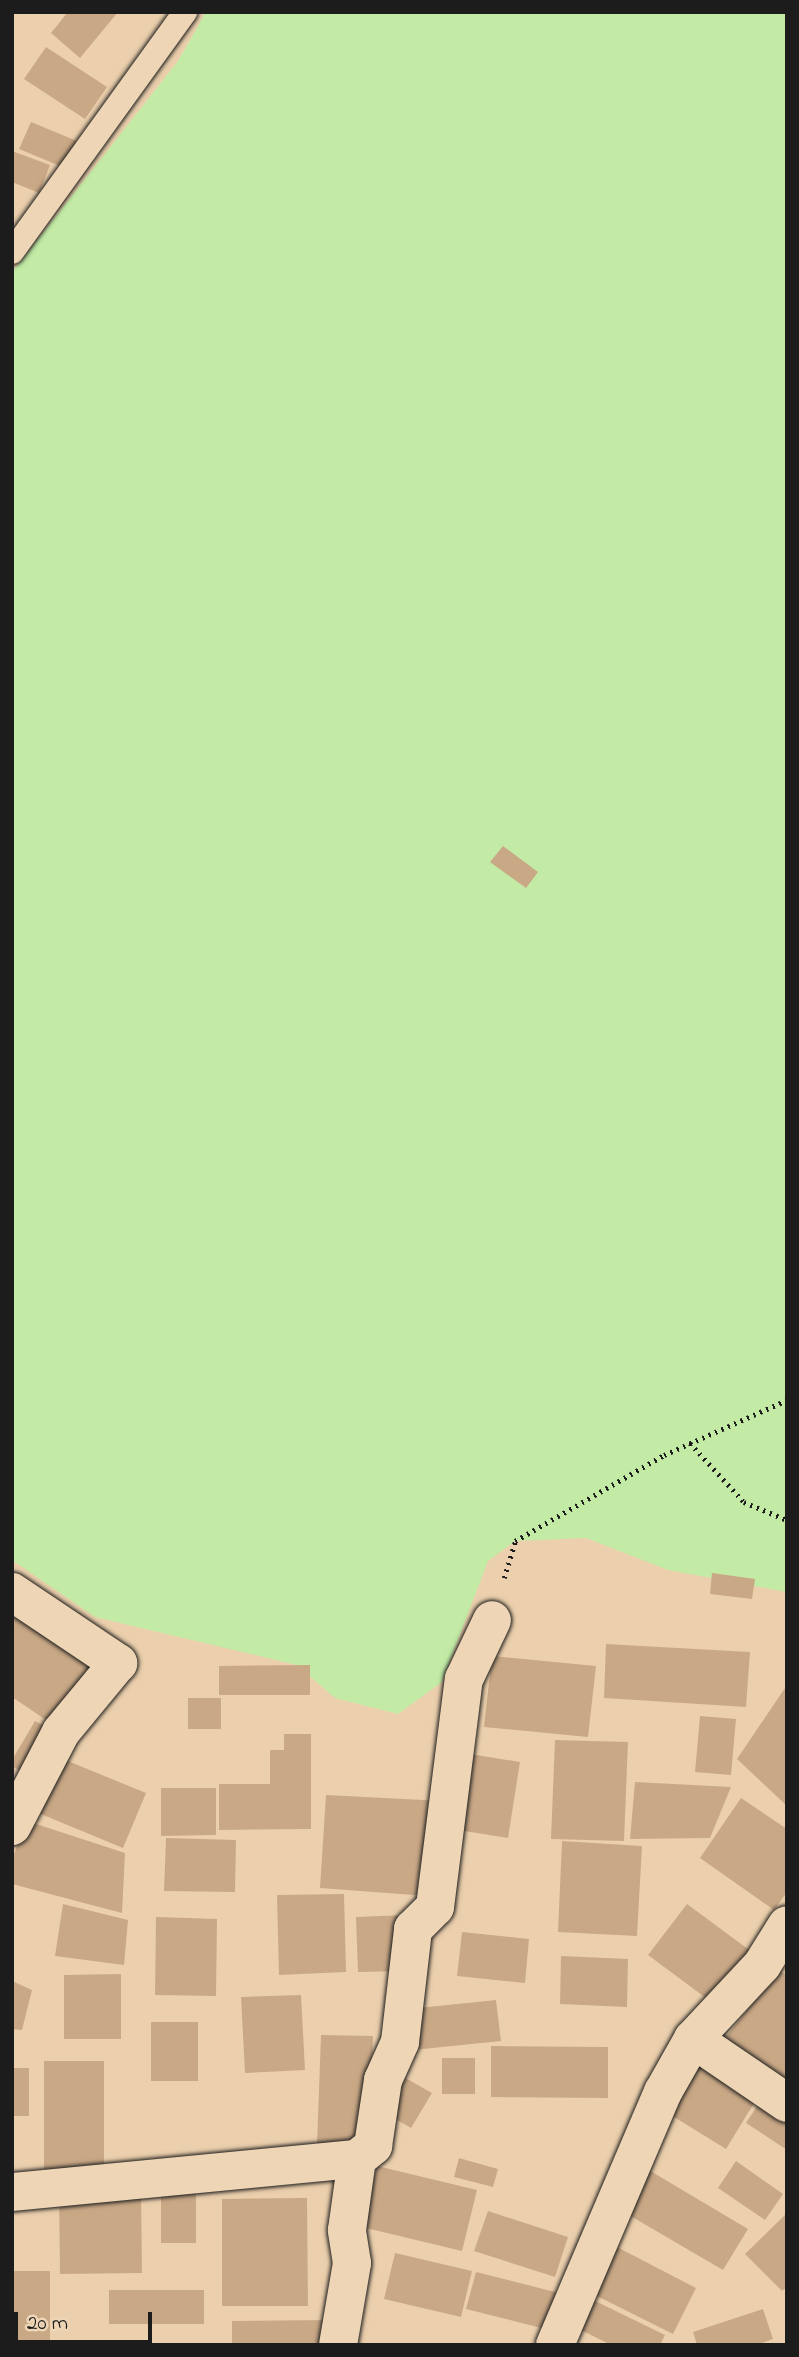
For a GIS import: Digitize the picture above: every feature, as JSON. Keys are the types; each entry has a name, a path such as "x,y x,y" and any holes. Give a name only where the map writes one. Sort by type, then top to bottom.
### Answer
{"street":[{"path":"12,1592 118,1663 61,1732 12,1826"},
{"path":"12,2192 357,2159 373,2146 383,2080 400,2042 412,1929 435,1907 464,1679 492,1620"},
{"path":"555,2345 663,2092 694,2039 762,1965 787,1925"},
{"path":"694,2039 787,2103"},
{"path":"338,2345 352,2263 347,2230 357,2159"}],"lane":[{"path":"12,252 185,12"}],"path":[{"path":"492,1620 515,1541 690,1443 787,1400"},
{"path":"690,1443 744,1502 787,1520"}],"green space":[{"path":"206,12 787,12 787,1592 668,1570 586,1538 515,1541 488,1561 442,1682 398,1714 335,1698 297,1665 95,1617 12,1560 12,272 178,61"}],"building":[{"path":"68,12 118,12 80,58 51,33"},
{"path":"46,47 107,87 85,119 24,79"},
{"path":"31,122 77,141 65,168 19,149"},
{"path":"12,151 50,165 39,193 12,182"},
{"path":"503,846 538,872 526,888 490,862"},
{"path":"712,1573 755,1579 752,1599 710,1594"},
{"path":"12,1596 103,1657 55,1726 12,1697"},
{"path":"606,1644 750,1652 746,1707 604,1698"},
{"path":"492,1656 596,1666 588,1737 484,1727"},
{"path":"310,1665 310,1695 219,1695 219,1666"},
{"path":"787,1685 787,1806 737,1759"},
{"path":"188,1698 221,1698 221,1729 188,1729"},
{"path":"700,1716 736,1719 731,1775 695,1772"},
{"path":"35,1721 56,1732 31,1777 12,1766 12,1760"},
{"path":"284,1734 311,1734 311,1829 219,1830 219,1784 270,1784 270,1750 284,1750"},
{"path":"555,1740 628,1742 624,1841 551,1839"},
{"path":"464,1753 520,1762 508,1838 452,1829"},
{"path":"58,1757 146,1793 123,1848 36,1812"},
{"path":"635,1782 731,1787 710,1838 630,1839"},
{"path":"161,1788 216,1788 216,1835 161,1836"},
{"path":"326,1795 443,1801 427,1896 320,1888"},
{"path":"741,1798 787,1829 787,1892 774,1910 700,1858"},
{"path":"27,1821 125,1853 122,1913 12,1884 12,1859"},
{"path":"166,1838 236,1840 235,1892 164,1891"},
{"path":"562,1841 642,1846 637,1936 558,1932"},
{"path":"344,1894 346,1972 279,1975 277,1895"},
{"path":"63,1904 128,1920 124,1965 55,1956"},
{"path":"687,1904 752,1952 714,2004 648,1955"},
{"path":"407,1915 409,1971 358,1972 356,1917"},
{"path":"156,1917 217,1919 216,1996 155,1995"},
{"path":"462,1932 529,1939 525,1983 457,1976"},
{"path":"561,1956 628,1959 627,2007 560,2004"},
{"path":"779,1970 787,1976 787,2093 722,2042"},
{"path":"121,1974 121,2039 64,2039 64,1975"},
{"path":"12,1981 32,1990 22,2030 12,2029"},
{"path":"301,1995 305,2070 245,2073 241,1997"},
{"path":"496,2000 501,2041 413,2050 409,2009"},
{"path":"151,2022 198,2022 198,2081 151,2081"},
{"path":"321,2035 373,2036 369,2148 317,2145"},
{"path":"491,2046 608,2047 608,2098 491,2097"},
{"path":"702,2053 762,2090 726,2149 666,2112"},
{"path":"442,2058 475,2058 475,2094 442,2094"},
{"path":"44,2061 104,2061 104,2173 44,2174"},
{"path":"12,2068 29,2068 29,2116 12,2116"},
{"path":"400,2075 432,2093 411,2128 380,2110"},
{"path":"765,2094 787,2108 787,2150 746,2123"},
{"path":"459,2158 498,2169 493,2187 454,2177"},
{"path":"736,2161 783,2194 765,2220 718,2188"},
{"path":"377,2166 477,2190 462,2251 362,2227"},
{"path":"647,2169 748,2229 723,2270 622,2211"},
{"path":"59,2190 141,2190 142,2273 60,2274"},
{"path":"161,2190 196,2190 196,2243 161,2243"},
{"path":"307,2198 308,2306 222,2306 222,2199"},
{"path":"488,2211 568,2237 555,2277 474,2251"},
{"path":"787,2213 787,2287 782,2291 745,2254"},
{"path":"613,2245 696,2288 673,2334 589,2292"},
{"path":"395,2253 472,2271 461,2317 384,2299"},
{"path":"12,2271 50,2271 50,2345 12,2345"},
{"path":"476,2272 567,2295 557,2332 466,2309"},
{"path":"109,2290 204,2290 204,2324 109,2324"},
{"path":"585,2296 665,2335 660,2345 611,2345 571,2325"},
{"path":"763,2309 773,2339 756,2345 697,2345 693,2332"},
{"path":"332,2320 332,2345 232,2345 232,2321"}]}
